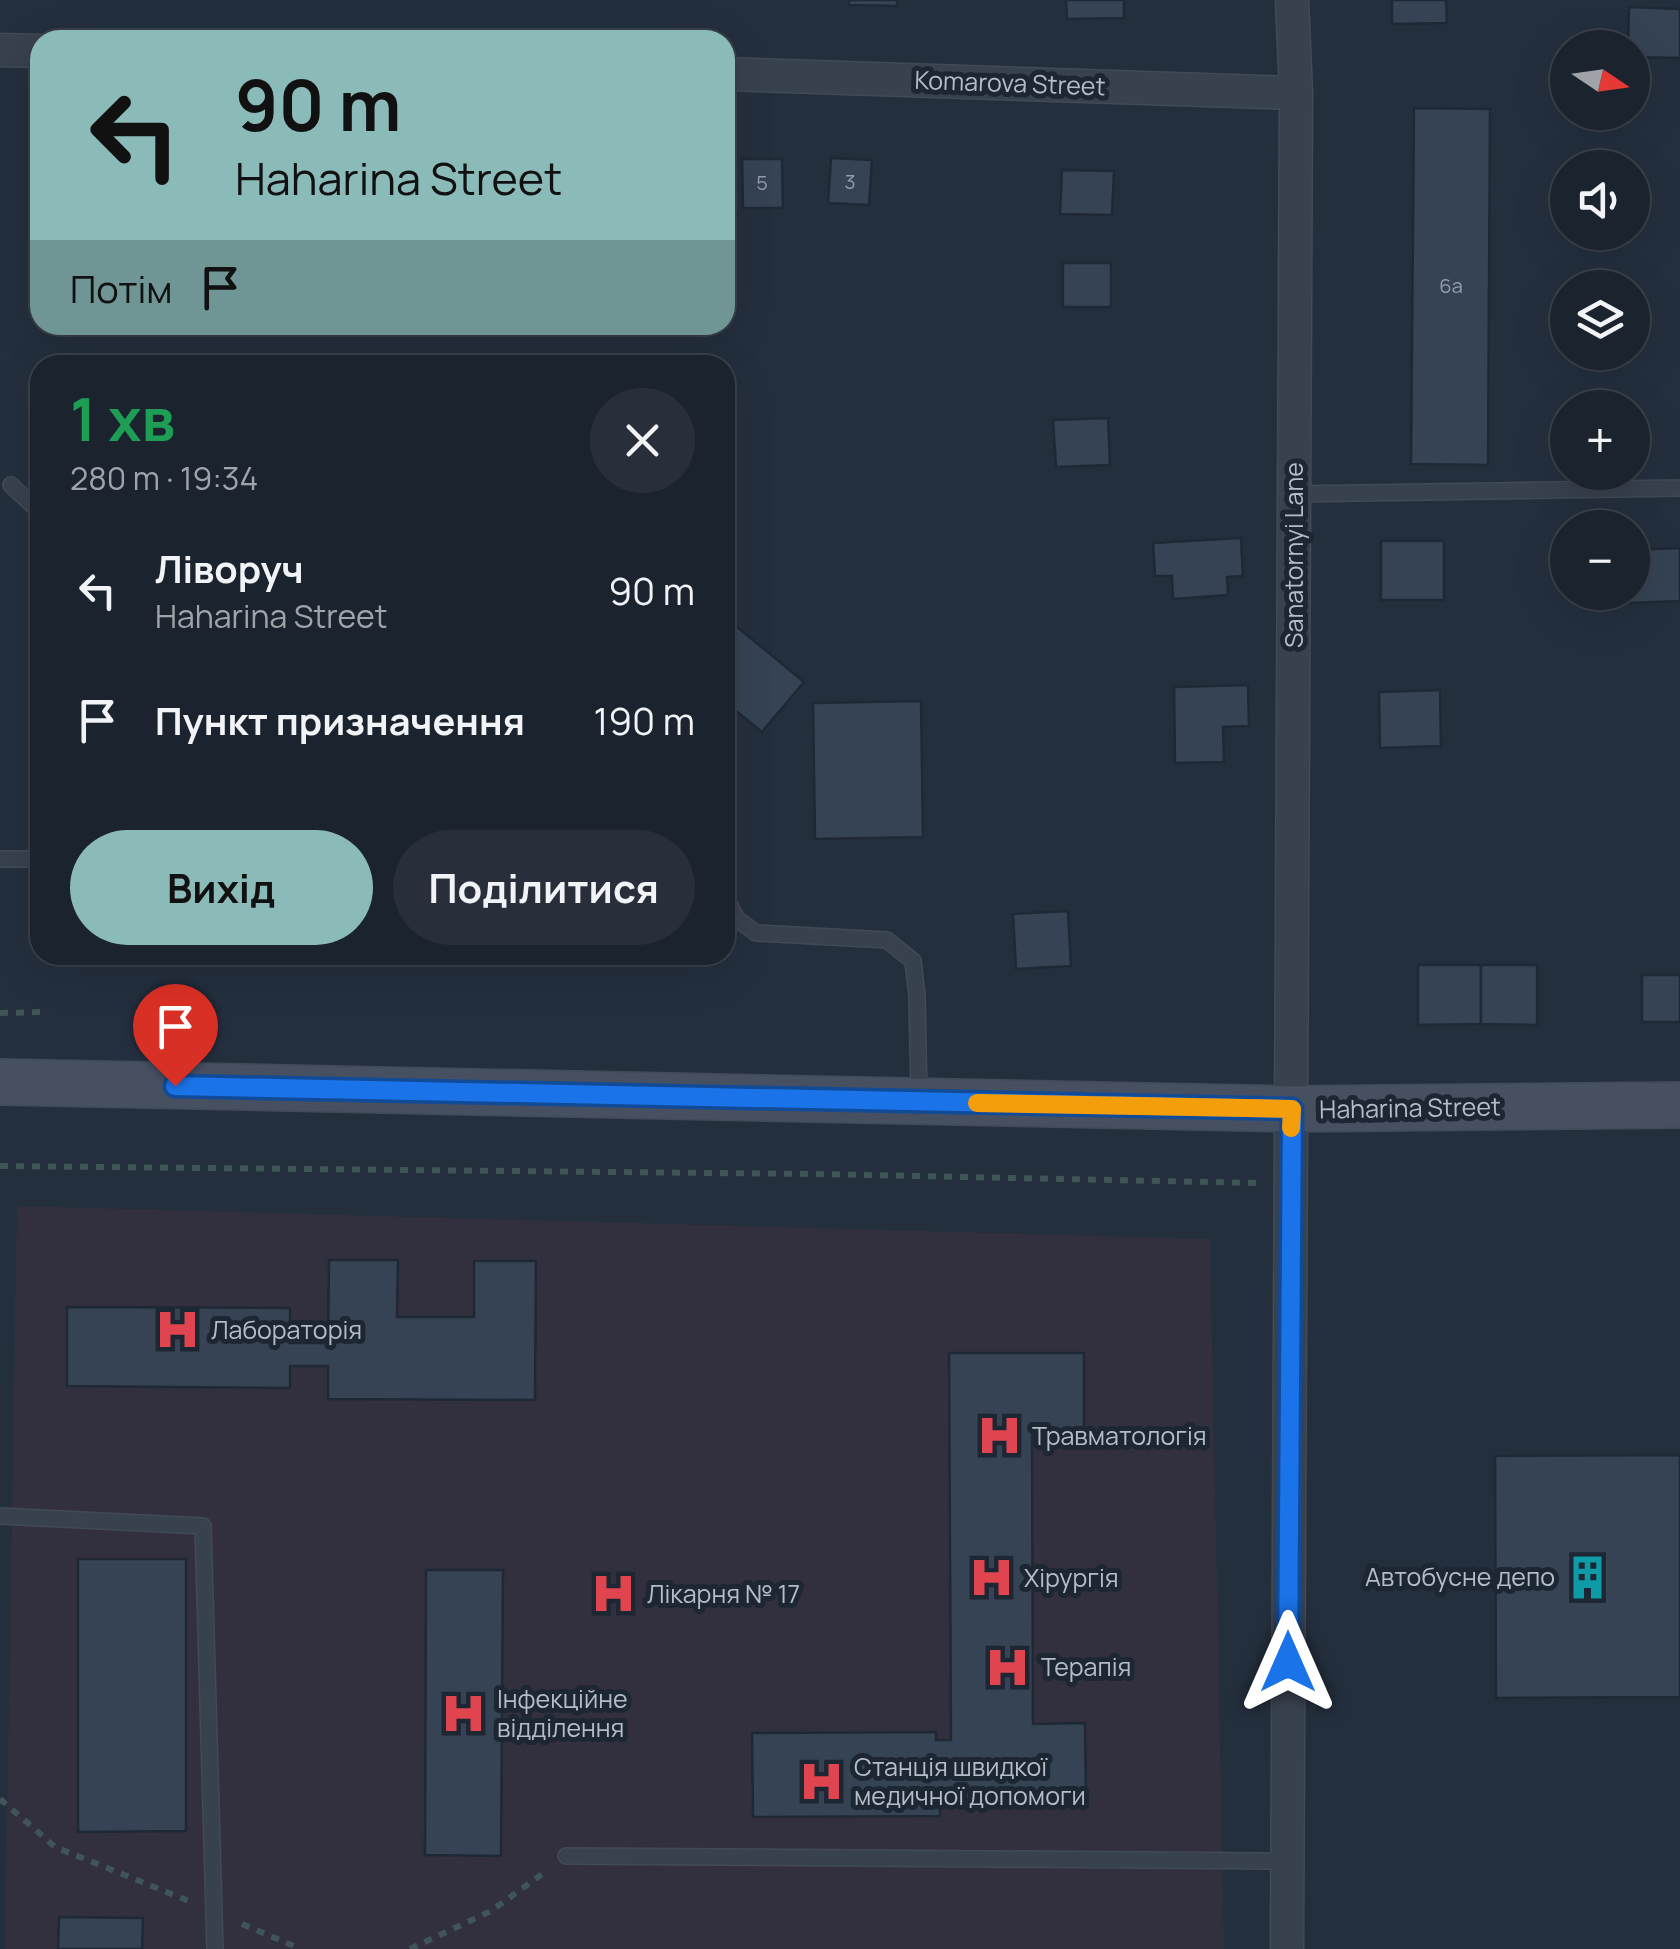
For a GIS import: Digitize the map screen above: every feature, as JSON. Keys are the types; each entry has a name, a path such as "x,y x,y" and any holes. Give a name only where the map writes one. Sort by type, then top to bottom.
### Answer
{"main road":[{"name":"Haharina Street","path":"0,1082 1292,1109 1680,1104"}],"street":[{"name":"Sanatornyi Lane","path":"1287,1949 1296,93 1292,0"},
{"path":"0,50 30,51"},
{"name":"Komarova Street","path":"735,74 1296,93"}],"lane":[{"path":"11,485 30,503"},
{"path":"1294,494 1680,488"},
{"path":"0,859 30,859"},
{"path":"735,915 756,934 887,940 913,961 919,1102"},
{"path":"0,1516 203,1526 214,1949"},
{"path":"566,1856 1288,1861"}],"path":[{"path":"0,1012 43,1012"},
{"path":"0,1166 816,1174 1291,1184"},
{"path":"0,1799 55,1846 301,1949"},
{"path":"410,1949 491,1911 566,1856"}],"shaded area":[{"name":"Лікарня № 17","path":"17,1206 1210,1239 1224,1949 5,1949"}],"building":[{"path":"849,0 897,0 897,6 849,5"},
{"path":"1066,0 1124,0 1124,18 1067,19"},
{"path":"1392,0 1446,0 1447,23 1392,24"},
{"path":"1629,7 1680,9 1680,58 1650,57 1650,30 1628,30"},
{"path":"1414,108 1490,109 1488,465 1411,464"},
{"path":"831,158 872,160 869,205 828,203"},
{"path":"742,159 782,159 783,208 743,208"},
{"path":"1062,170 1114,171 1112,215 1060,214"},
{"path":"1063,263 1111,263 1111,307 1063,307"},
{"path":"1108,418 1110,465 1056,467 1053,420"},
{"path":"1241,538 1243,576 1227,577 1228,595 1173,599 1172,576 1155,576 1153,543"},
{"path":"1381,541 1444,541 1444,600 1381,600"},
{"path":"1680,548 1680,601 1650,602 1650,549"},
{"path":"735,625 804,682 762,732 735,710"},
{"path":"1248,685 1249,726 1223,727 1224,762 1175,763 1174,687"},
{"path":"1440,690 1441,746 1380,748 1379,692"},
{"path":"921,701 923,837 815,839 813,703"},
{"path":"1068,911 1071,966 1016,969 1013,914"},
{"path":"1418,965 1481,965 1481,1024 1418,1025"},
{"path":"1481,965 1537,965 1537,1025 1481,1024"},
{"path":"1642,975 1680,975 1680,1022 1642,1022"},
{"name":"Лабораторія","path":"329,1260 398,1260 397,1317 474,1317 474,1261 536,1261 535,1400 328,1399 328,1366 290,1366 290,1388 67,1386 67,1307 290,1308 290,1343 328,1343"},
{"name":"Хірургія","path":"949,1353 1084,1353 1084,1432 1032,1432 1033,1724 1085,1723 1086,1801 952,1802 951,1792 940,1792 940,1816 753,1817 752,1733 936,1732 936,1740 951,1740"},
{"name":"Автобусне депо","path":"1680,1455 1680,1697 1496,1698 1495,1456"},
{"path":"78,1559 186,1559 186,1831 78,1832"},
{"name":"Інфекційне відділення","path":"426,1570 503,1570 501,1856 425,1855"},
{"path":"59,1917 143,1918 142,1949 58,1949"}],"slow traffic":[{"path":"977,1103 1292,1109 1291,1128"}],"place":[{"name":"Лабораторія","path":"178,1330"},
{"name":"Травматологія","path":"999,1436"},
{"name":"Автобусне депо","path":"1588,1577"},
{"name":"Хірургія","path":"991,1578"},
{"name":"Лікарня № 17","path":"614,1594"},
{"name":"Терапія","path":"1008,1667"},
{"name":"Інфекційне відділення","path":"464,1713"},
{"name":"Станція швидкої медичної допомоги","path":"821,1781"}],"route":[{"path":"175,1086 1292,1109 1288,1662"}]}
